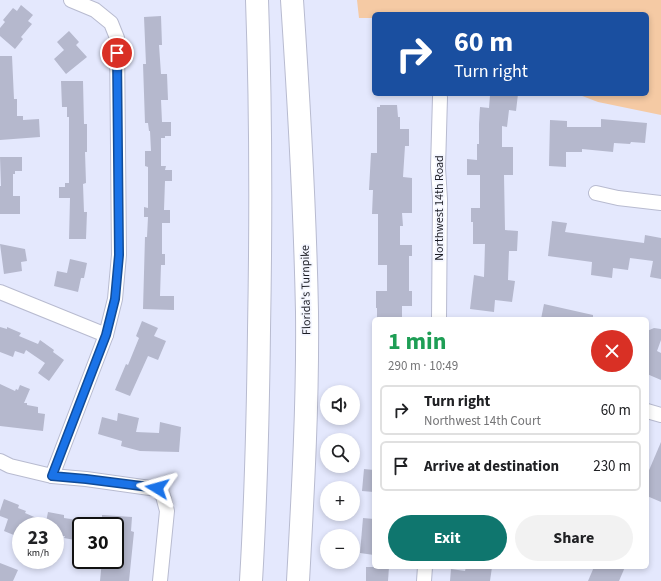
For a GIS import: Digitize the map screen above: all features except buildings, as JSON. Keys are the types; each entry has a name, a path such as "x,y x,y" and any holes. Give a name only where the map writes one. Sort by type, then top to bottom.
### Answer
{"highway":[{"path":"251,581 256,492 260,257 260,118 257,0"},
{"name":"Florida's Turnpike","path":"292,0 304,199 307,313 305,431 298,581"}],"street":[{"path":"52,476 106,335 115,299 119,255 117,38 111,23 95,10 71,0"},
{"name":"Northwest 14th Road","path":"439,317 440,199 438,168 440,97"},
{"path":"596,192 618,198 661,203"},
{"path":"0,292 106,335"},
{"path":"649,411 661,415"},
{"path":"0,461 10,466 52,476 157,488 164,496 167,511 160,581"},
{"path":"424,581 425,569"}],"shaded area":[{"path":"357,0 661,0 661,115 598,102 582,96 649,96 649,12 372,12 372,18 359,18"}],"route":[{"path":"117,53 119,255 115,299 106,335 52,476 157,488"}]}
